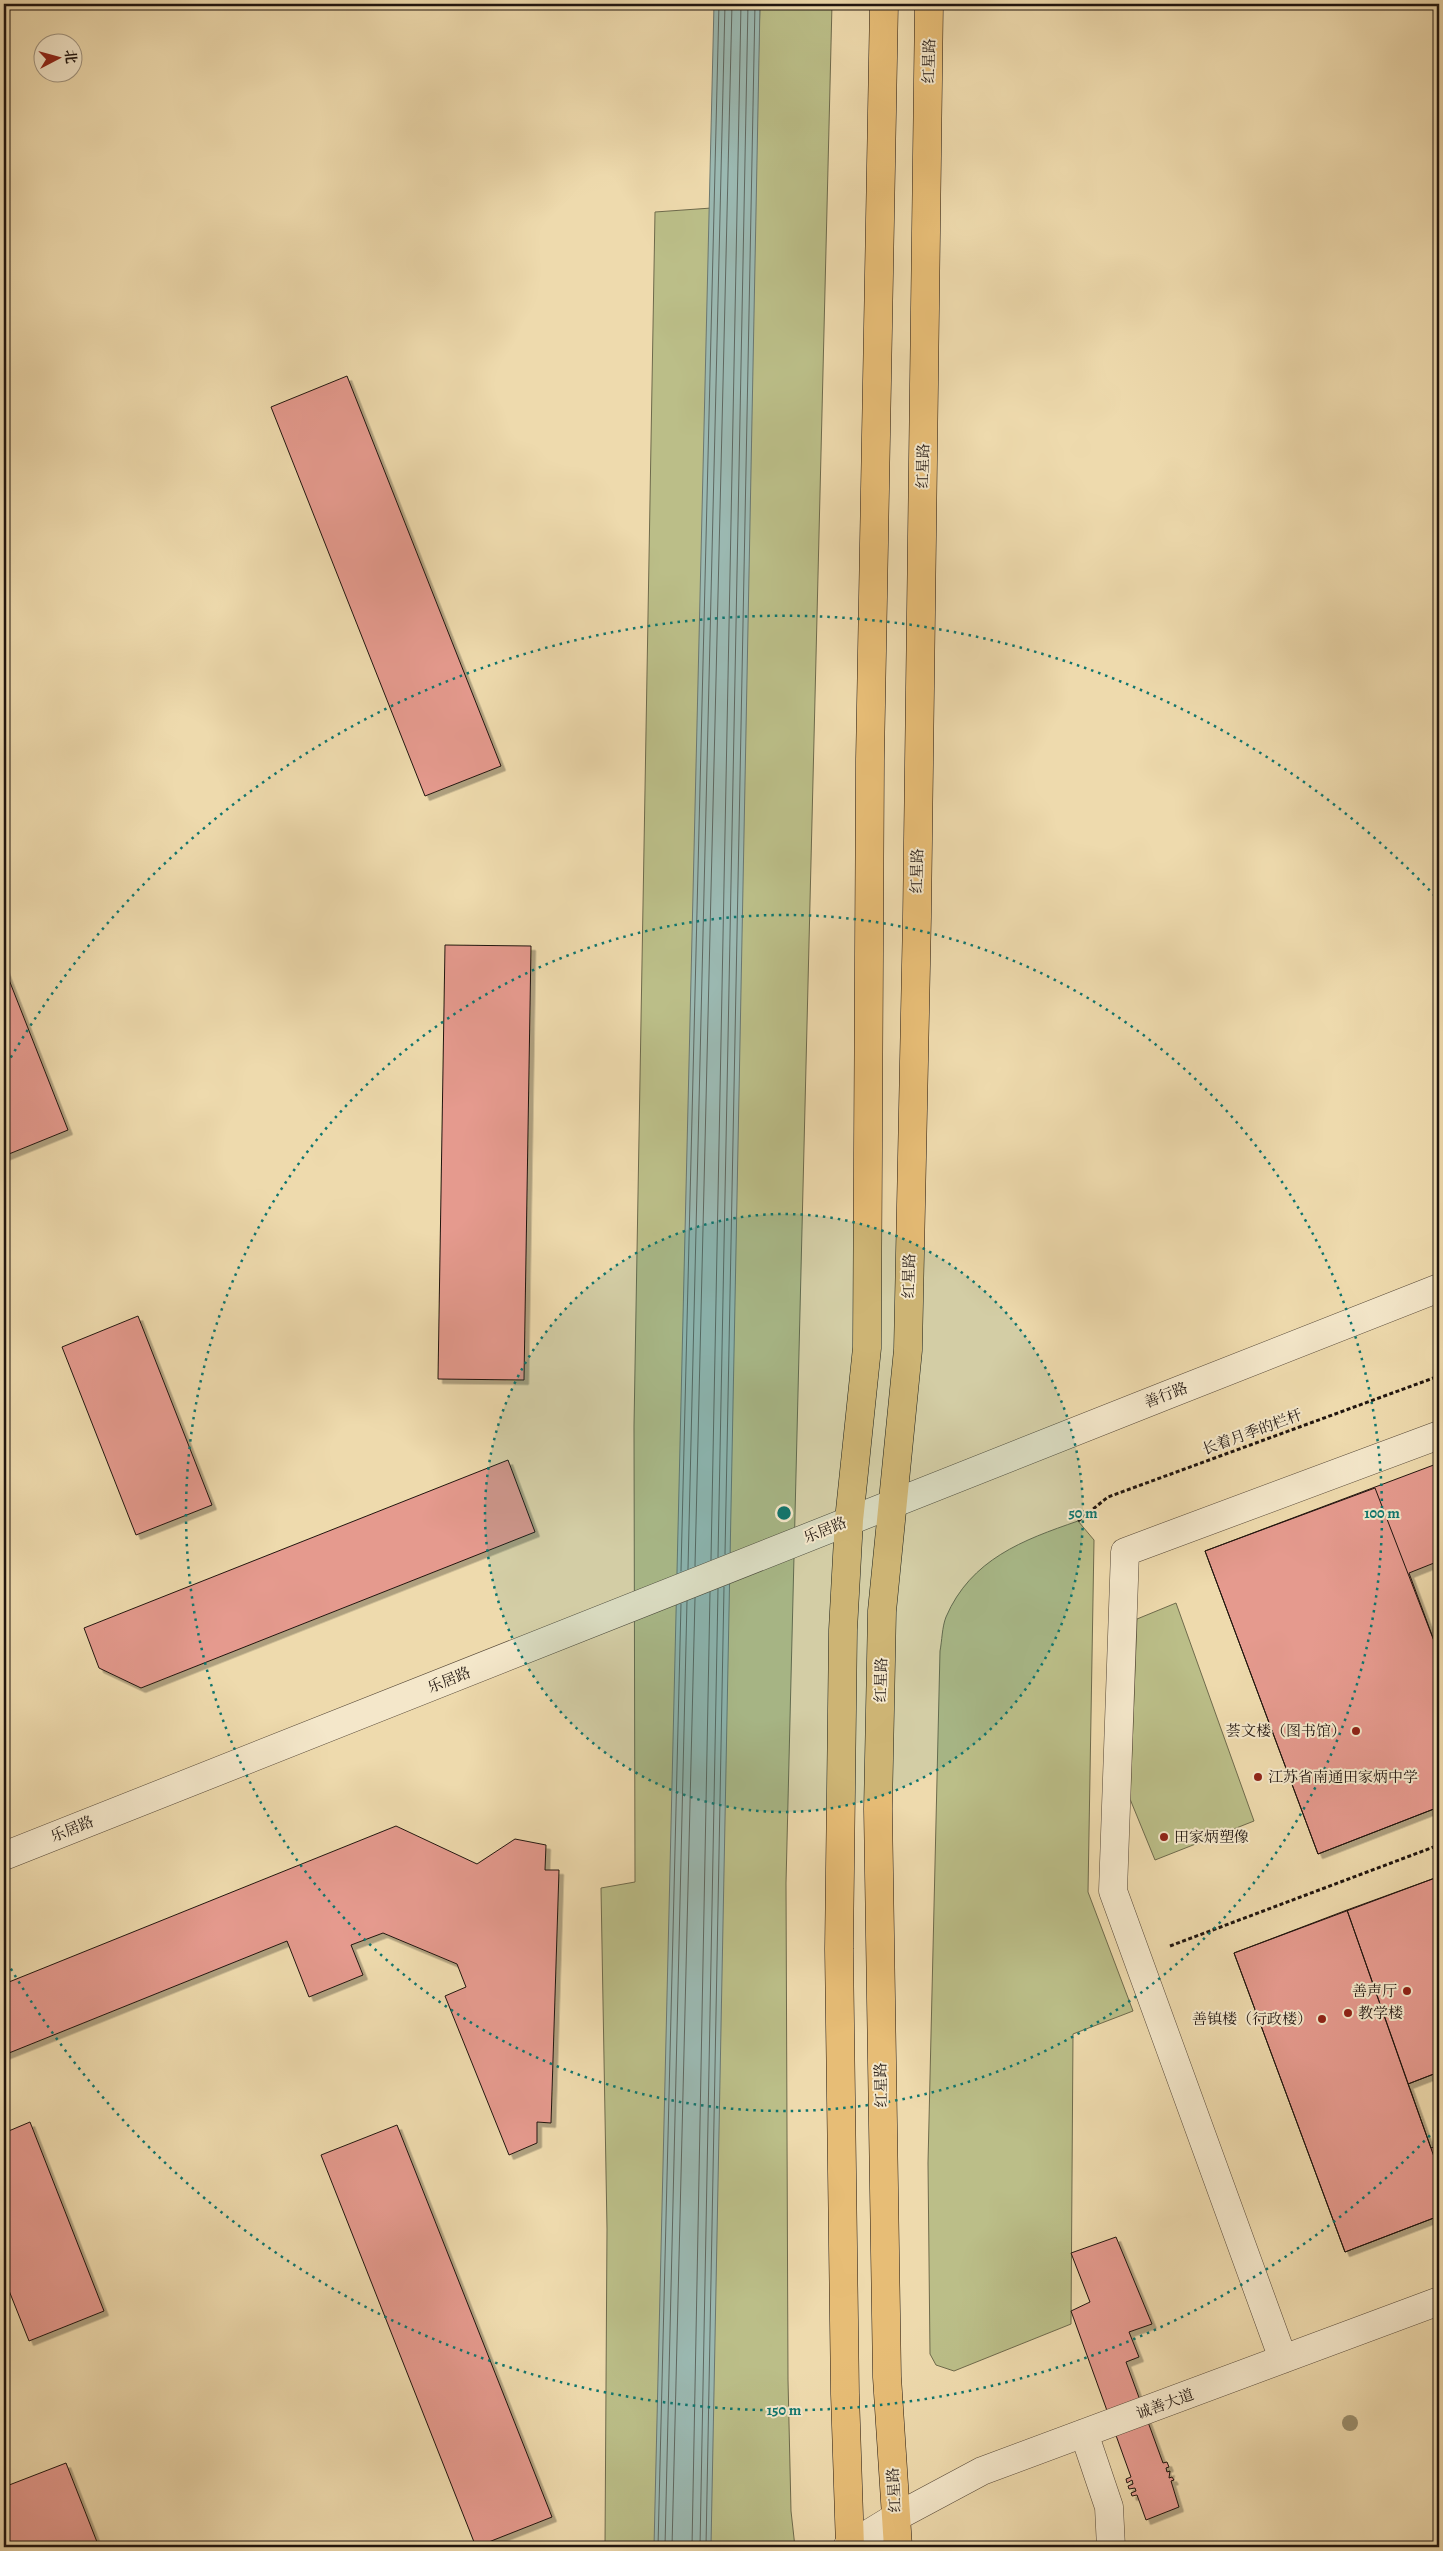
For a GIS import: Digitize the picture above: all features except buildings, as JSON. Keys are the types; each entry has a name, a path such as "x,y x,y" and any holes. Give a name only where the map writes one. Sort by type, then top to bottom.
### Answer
{"main road":[{"path":"849,2547 838,1949 843,1630 849,1520 867,1348 870,768 884,4"},
{"name":"红星路","path":"898,2547 887,2376 878,1809 882,1612 908,1330 917,917 929,4"}],"street":[{"name":"善行路","path":"893,1502 1439,1288"},
{"path":"1283,2359 1112,1891 1125,1552 1439,1435"},
{"name":"乐居路","path":"4,1856 652,1600 893,1502"},
{"name":"诚善大道","path":"849,2547 896,2517 982,2471 1439,2301"},
{"path":"1084,2433 1109,2507 1111,2547"}],"path":[{"name":"长着月季的栏杆","path":"1078,1521 1108,1497 1439,1376"},
{"path":"1137,1958 1439,1845"}],"green space":[{"path":"760,4 832,4 786,1883 788,2380 791,2511 795,2547 605,2547 607,2229 601,1888 635,1882 634,1426 655,212 754,205"},
{"path":"1078,1521 1094,1540 1088,1892 1133,2011 1073,2034 1071,2324 954,2371 936,2365 930,2354 928,2163 940,1651 943,1630 946,1617 957,1597 969,1580 984,1566 1019,1544"},
{"path":"1176,1603 1254,1821 1155,1860 1130,1799 1137,1619"}],"water":[{"path":"714,4 760,4 711,2547 654,2547"}],"place":[{"name":"荟文楼（图书馆）","path":"1356,1731"},
{"name":"江苏省南通田家炳中学","path":"1258,1777"},
{"name":"田家炳塑像","path":"1164,1837"},
{"name":"善声厅","path":"1407,1991"},
{"name":"教学楼","path":"1348,2013"},
{"name":"善镇楼（行政楼）","path":"1322,2019"}]}
